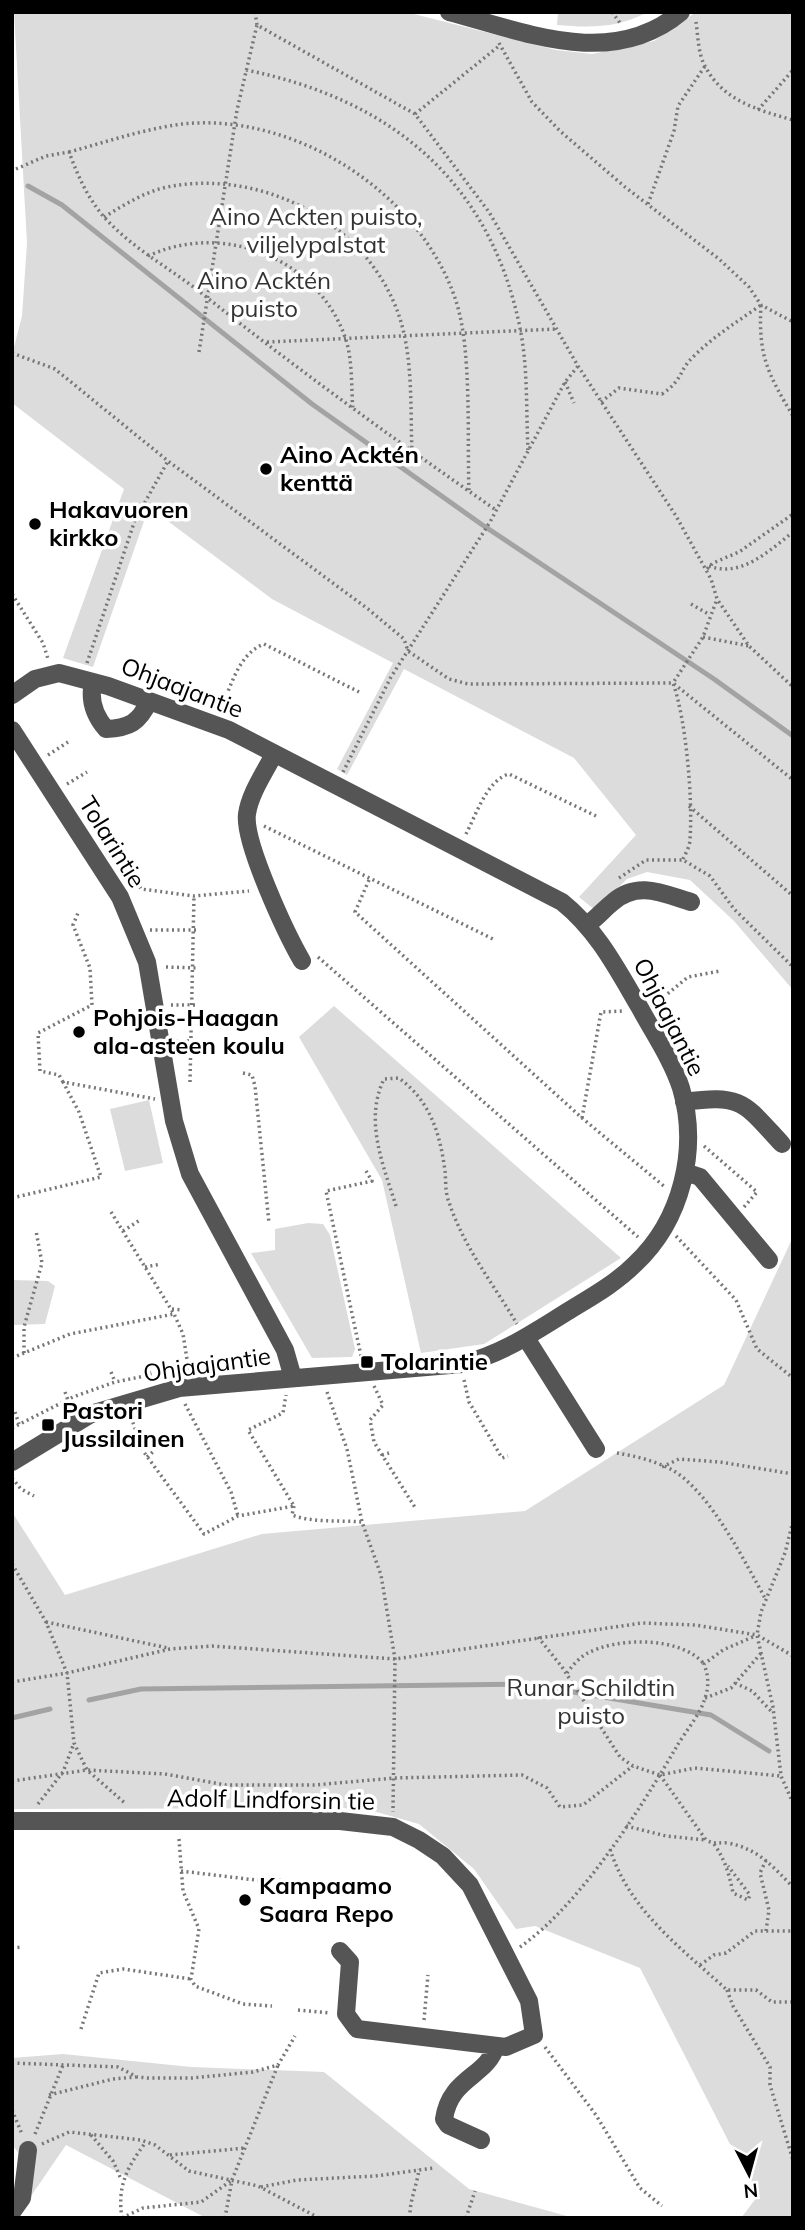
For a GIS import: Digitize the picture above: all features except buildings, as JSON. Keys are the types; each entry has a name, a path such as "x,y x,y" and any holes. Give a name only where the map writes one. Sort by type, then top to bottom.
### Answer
{"street":[{"path":"449,12 556,41 609,43 651,32 681,12"},
{"path":"12,695 36,680 52,674"},
{"name":"Ohjaajantie","path":"12,1462 91,1414 184,1383 290,1383 462,1364 506,1351 614,1282 637,1263 663,1228 678,1196 689,1142 684,1102 670,1062 601,942 588,924 562,902 214,725 88,680 52,674"},
{"path":"88,680 95,716 106,729 125,728 141,719 149,701"},
{"name":"Tolarintie","path":"12,730 120,897 133,923 147,962 174,1121 190,1174 285,1350 290,1383"},
{"path":"274,754 250,803 247,828 282,927 302,961"},
{"path":"588,924 615,900 646,888 691,902"},
{"path":"684,1102 721,1099 746,1104 782,1144"},
{"path":"685,1172 700,1177 769,1260"},
{"path":"526,1338 596,1448"},
{"name":"Adolf Lindforsin tie","path":"19,1821 340,1821 393,1828 443,1856 470,1885 529,2001 534,2035"},
{"path":"340,1951 350,1962 346,2014 357,2029 506,2047 534,2035"},
{"path":"481,2140 448,2125 444,2119 446,2107 459,2084 488,2062 496,2046"},
{"path":"12,2211 22,2198 28,2150"}],"path":[{"path":"199,352 205,329 236,126 257,25 255,12"},
{"path":"612,12 624,27"},
{"path":"691,12 705,66 727,93 745,106 793,120"},
{"path":"257,25 415,114 489,212 578,366 708,568 717,599 749,646 793,687"},
{"path":"415,114 499,46 503,26"},
{"path":"499,46 541,112 587,156 719,259 749,287 761,305 793,322"},
{"path":"648,204 674,131 678,106 705,66"},
{"path":"246,70 319,89 363,108 398,130 454,185 489,234 505,271 521,331 528,450"},
{"path":"758,110 793,70"},
{"path":"16,169 46,156 182,124 236,126 281,137 326,154 361,174 391,200 435,256 456,300 464,335 469,491"},
{"path":"69,152 85,193 104,217 148,256 353,411 496,510"},
{"path":"104,217 134,199 164,188 193,184 226,185 257,189 288,199 343,233 383,281 396,306 405,337 412,453"},
{"path":"148,256 184,244 217,242 278,258 300,272 335,312 346,340 353,411"},
{"path":"601,401 619,388 662,394 679,383 688,362 713,337 761,305"},
{"path":"761,305 759,333 766,370 793,416"},
{"path":"265,342 464,335 556,328"},
{"path":"12,353 55,369 168,461 368,609 404,639 408,652 449,680 468,684 673,683 793,780"},
{"path":"335,787 391,677 490,522 565,382 578,366"},
{"path":"565,382 574,403"},
{"path":"88,680 135,520 168,461"},
{"path":"708,568 730,558 793,514"},
{"path":"708,568 723,571 746,565 769,552 793,532"},
{"path":"12,594 43,643 52,674"},
{"path":"673,683 703,637 717,599"},
{"path":"691,604 710,615"},
{"path":"703,637 749,646"},
{"path":"214,725 241,663 251,649 264,644 359,692"},
{"path":"673,683 681,704 690,841 683,860"},
{"path":"44,758 68,742"},
{"path":"63,788 87,772"},
{"path":"458,849 493,784 509,774 596,816"},
{"path":"688,806 793,896"},
{"path":"83,820 99,809"},
{"path":"247,817 369,880 495,940"},
{"path":"103,850 120,840"},
{"path":"369,880 355,912 582,1118 678,1196"},
{"path":"130,891 138,884 141,889 194,896 269,888"},
{"path":"190,1082 196,930 194,896"},
{"path":"12,1198 101,1177 79,1112 63,1082 58,1075 40,1071 38,1033 92,1005 90,968 73,925 78,913"},
{"path":"148,930 196,930"},
{"path":"302,961 319,957 332,967 650,1246"},
{"path":"160,966 195,968"},
{"path":"582,1118 601,1013 652,1007 688,977 720,971"},
{"path":"169,1005 194,1005"},
{"path":"174,1041 193,1041"},
{"path":"243,1073 252,1075 255,1086 269,1223"},
{"path":"396,1206 378,1147 375,1103 384,1079 399,1078 416,1091 430,1112 440,1137 448,1200 461,1231 526,1338"},
{"path":"63,1082 155,1100"},
{"path":"689,1142 702,1145 757,1192"},
{"path":"362,1362 326,1191 372,1181 366,1171"},
{"path":"111,1212 173,1311 183,1334 184,1383 231,1492 238,1516"},
{"path":"123,1231 140,1220"},
{"path":"24,1353 24,1327 42,1263 36,1231"},
{"path":"671,1232 736,1300 757,1349 793,1378"},
{"path":"145,1267 161,1264"},
{"path":"12,1358 70,1334 182,1310"},
{"path":"462,1364 469,1402 502,1458 508,1456"},
{"path":"145,1368 151,1374"},
{"path":"111,1372 115,1382"},
{"path":"372,1381 383,1405 370,1420 373,1442 416,1508"},
{"path":"290,1383 283,1413 247,1430 256,1439 288,1491 294,1506 292,1515 305,1521 328,1519 362,1522"},
{"path":"324,1385 347,1450 362,1522 381,1575 395,1659 393,1828"},
{"path":"65,1392 68,1400"},
{"path":"128,1409 147,1457 187,1507 204,1534 238,1516 294,1506"},
{"path":"475,1413 481,1410"},
{"path":"15,1412 19,1424"},
{"path":"147,1457 155,1450"},
{"path":"617,1452 674,1471 716,1515 766,1600"},
{"path":"382,1455 389,1453"},
{"path":"662,1466 679,1459 720,1462 793,1474"},
{"path":"12,1478 21,1489 34,1496"},
{"path":"411,1501 416,1497"},
{"path":"793,1521 757,1635 774,1713 781,1776 793,1803"},
{"path":"12,1564 46,1622 66,1674 74,1743 87,1770 133,1810 135,1823"},
{"path":"46,1622 170,1648"},
{"path":"12,1682 66,1674 170,1648 212,1646 395,1659 538,1637 668,1622 757,1635 793,1656"},
{"path":"704,1664 723,1650 757,1635"},
{"path":"538,1637 566,1673 620,1757 633,1766 660,1775 695,1768 781,1776"},
{"path":"507,1956 542,1929 586,1882 660,1775 703,1704 708,1682 704,1664 697,1655 670,1645 623,1645 586,1654 566,1673"},
{"path":"705,1698 731,1688 762,1652"},
{"path":"736,1683 752,1691 774,1713"},
{"path":"19,1821 63,1772 74,1743"},
{"path":"12,1781 87,1770 165,1774 226,1785 315,1786 394,1778 522,1775 547,1788 560,1807 583,1805 633,1766"},
{"path":"660,1775 706,1840"},
{"path":"625,1826 706,1840 714,1844 727,1843 767,1858 793,1888"},
{"path":"179,1833 183,1892 199,1929 191,1979 195,1986 243,2004 272,2006"},
{"path":"714,1844 750,1895 748,1900 733,1893 728,1867"},
{"path":"609,1848 617,1872 638,1906 727,1990 733,2006 769,2067 770,2085 793,2160"},
{"path":"766,1931 769,1910 760,1873 767,1858"},
{"path":"181,1871 272,1882 282,1880"},
{"path":"700,1965 714,1955 726,1953 755,1931 793,1931"},
{"path":"12,1948 22,1947"},
{"path":"81,2029 99,1973 123,1969 191,1979"},
{"path":"422,2036 428,1975"},
{"path":"727,1990 756,1990 772,2002 793,2002"},
{"path":"298,2010 346,2014"},
{"path":"534,2035 564,2069 640,2188 662,2206"},
{"path":"225,2218 232,2180 244,2148 278,2065 295,2036"},
{"path":"12,2063 118,2067 137,2077"},
{"path":"28,2150 63,2065"},
{"path":"49,2095 113,2080 137,2077 192,2078 253,2071 278,2065"},
{"path":"12,2110 28,2150"},
{"path":"28,2150 69,2132 146,2142 189,2171 261,2188 290,2200 319,2218"},
{"path":"91,2135 113,2161 121,2180"},
{"path":"146,2142 121,2180 119,2198 122,2218 143,2208 201,2202 232,2180"},
{"path":"168,2155 244,2148"},
{"path":"261,2188 287,2181 355,2178 434,2168"},
{"path":"410,2218 410,2206 419,2169"},
{"path":"466,2218 475,2191"}],"green space":[{"name":"Aino Acktén puisto","path":"14,12 406,12 556,50 592,54 654,41 696,12 793,12 793,990 734,921 690,880 647,872 627,879 595,910 579,897 636,835 574,758 404,669 347,775 337,769 393,663 272,599 149,507 93,667 63,658 124,489 12,403 12,355 22,316 27,243"},
{"path":"558,12 648,12 615,24 581,26 557,25"},
{"path":"334,1006 621,1258 484,1344 421,1353 382,1180 299,1037"},
{"path":"149,1100 163,1163 125,1171 110,1109"},
{"path":"308,1223 323,1224 330,1235 355,1349 352,1357 312,1358 251,1253 275,1250 275,1229"},
{"name":"Runar Schildtin puisto","path":"793,1237 793,2218 741,2218 757,2197 640,1968 535,1926 516,1929 474,1869 419,1824 373,1811 343,1808 12,1809 12,1512 65,1595 262,1534 525,1511 724,1385"},
{"path":"12,1280 48,1281 55,1286 45,1324 12,1325"},
{"path":"63,2054 191,2067 324,2072 469,2189 574,2218 206,2218 66,2145 31,2196 16,2193 18,2152 12,2145 12,2058"}],"waterway":[{"path":"28,186 62,205 312,404 481,524 714,679 793,736"},
{"path":"89,1700 141,1689 525,1684 711,1715 769,1751"},
{"path":"12,1718 50,1709"}],"place":[{"name":"Aino Acktén kenttä","path":"266,469"},
{"name":"Hakavuoren kirkko","path":"35,524"},
{"name":"Pohjois-Haagan ala-asteen koulu","path":"79,1032"},
{"name":"Tolarintie","path":"367,1362"},
{"name":"Pastori Jussilainen","path":"48,1425"},
{"name":"Kampaamo Saara Repo","path":"245,1900"}],"park label":[{"name":"Aino Ackten puisto, viljelypalstat","path":"316,231"}]}
